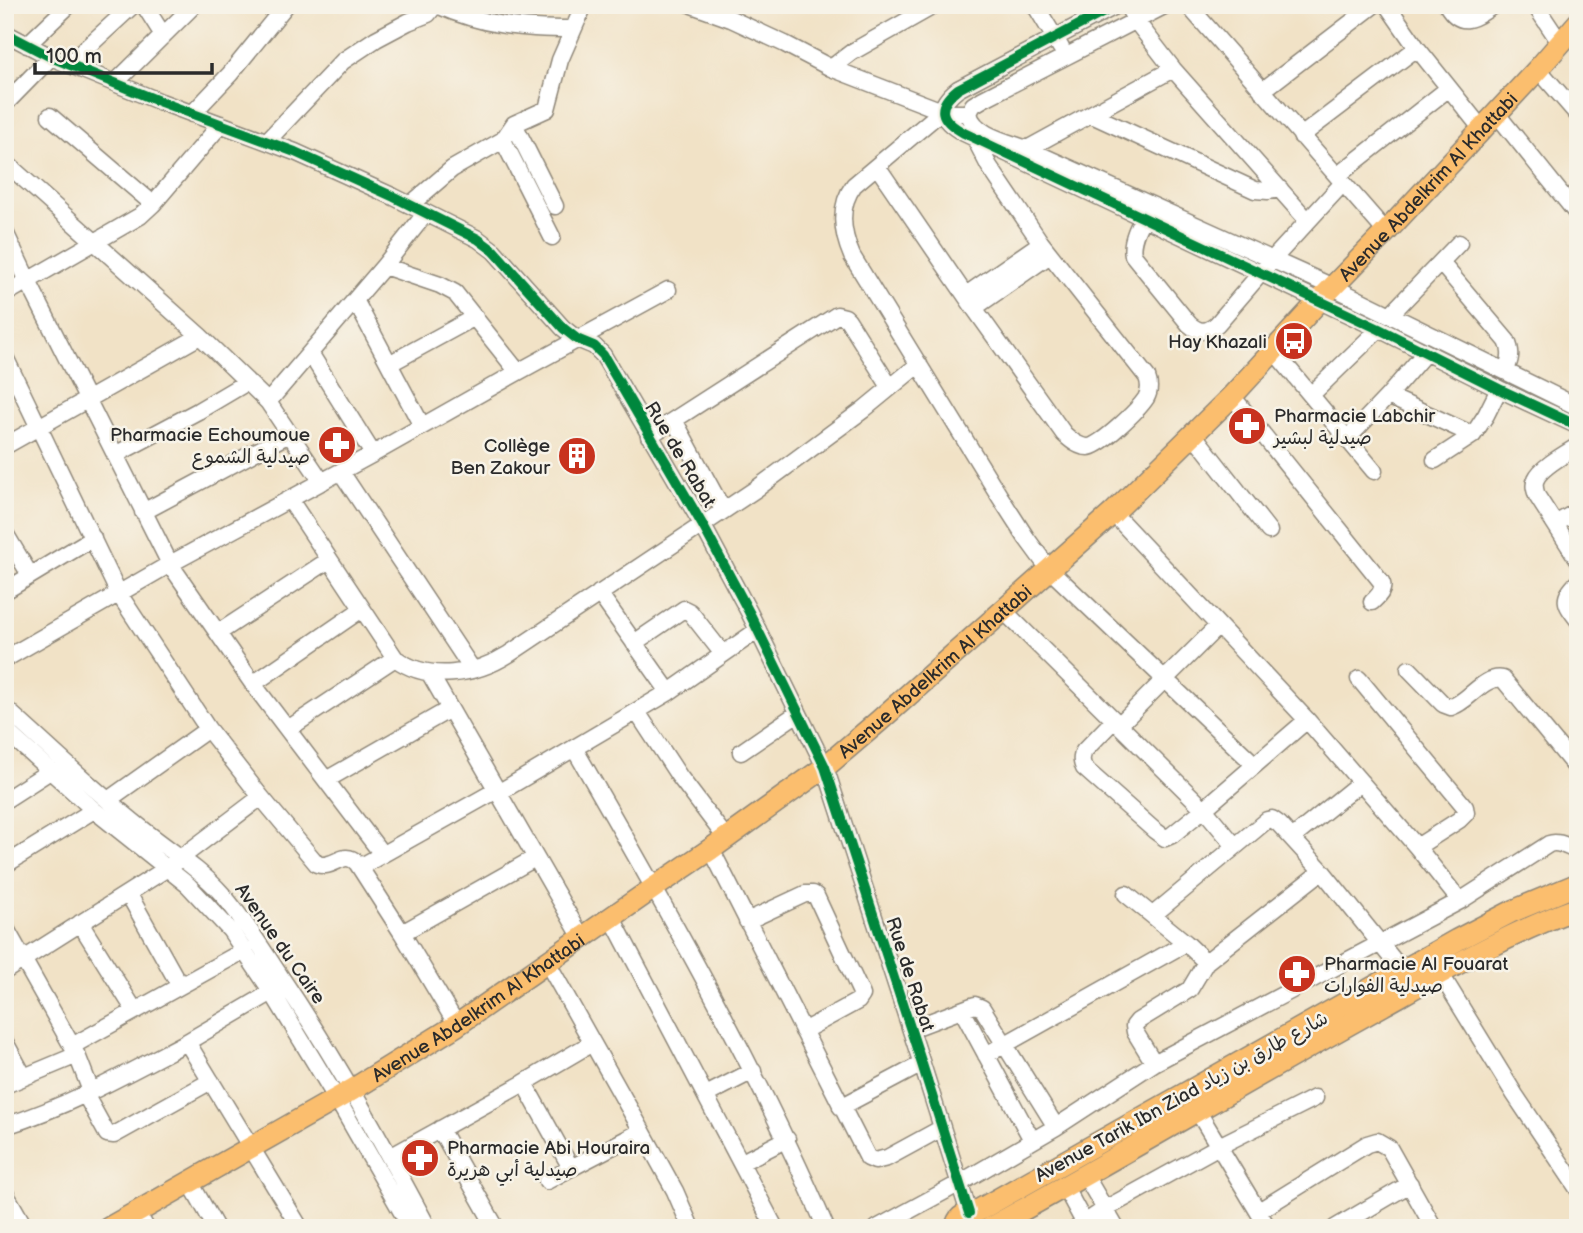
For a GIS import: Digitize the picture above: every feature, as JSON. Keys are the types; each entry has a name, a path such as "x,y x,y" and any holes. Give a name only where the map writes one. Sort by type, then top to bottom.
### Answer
{"main road":[{"name":"Avenue Abdelkrim Al Khattabi","path":"109,1228 141,1220 190,1182 457,1026 825,767 1113,513 1232,396 1578,23"},
{"name":"Avenue Tarik Ibn Ziad شارع طارق بن زياد","path":"965,1223 1480,927 1578,884"},
{"name":"Avenue Tarik Ibn Ziad شارع طارق بن زياد","path":"990,1228 1440,973 1504,939 1578,908"}],"street":[{"path":"27,45 69,5"},
{"path":"69,64 133,5"},
{"path":"144,5 163,35"},
{"path":"116,83 194,5"},
{"path":"267,141 343,61 376,39 428,14 436,5 473,19 510,27 573,29"},
{"path":"410,205 452,169 503,140 514,124 547,109 560,60 584,5"},
{"path":"692,5 731,19 831,68 942,111 969,113"},
{"path":"831,68 852,52 936,5"},
{"path":"1035,5 1066,57"},
{"path":"1117,5 958,89 948,97 942,111 854,185 847,194 844,204 844,233 852,256 1000,498 1049,569 1255,765"},
{"path":"1127,5 1136,22 1173,69 1308,221"},
{"path":"1166,5 973,105 969,113 972,124 986,133 1027,149 1261,274 1390,315 1578,407"},
{"path":"1188,5 1386,232"},
{"path":"1262,91 1374,5"},
{"path":"1387,5 1449,88 1489,121 1578,215"},
{"path":"1447,5 1454,16 1463,20 1471,19 1494,5"},
{"path":"1535,5 1561,44"},
{"path":"192,114 230,74 278,8"},
{"name":"Rue de Rabat","path":"5,33 51,57 295,152 478,239 494,251 555,319 577,339 594,346 603,355 702,524 825,767 960,1183 965,1223"},
{"path":"1301,136 1417,48"},
{"path":"5,104 51,57"},
{"path":"1027,149 1173,69"},
{"path":"1538,69 1578,115"},
{"path":"1147,212 1131,247 1133,255 1189,324 1200,331 1209,331 1308,221 1340,179 1449,88"},
{"path":"942,111 947,122 974,137 1147,212 1272,260 1379,330 1578,426"},
{"path":"1092,115 1255,190 1280,189"},
{"path":"50,116 153,204"},
{"path":"5,294 130,223 153,204 221,124"},
{"path":"514,124 555,206"},
{"path":"877,166 1072,442 1089,447 1097,444 1142,403 1150,383 1046,249 989,166 974,137"},
{"path":"503,140 552,237"},
{"path":"5,162 200,336 268,402 322,482"},
{"path":"268,402 426,213"},
{"path":"5,232 170,564 253,684 382,854"},
{"path":"1390,315 1459,243"},
{"path":"970,301 1046,249"},
{"path":"1441,262 1507,341 1511,356 1505,371"},
{"path":"384,266 448,289 460,298 518,372"},
{"path":"5,659 170,564 668,290"},
{"path":"355,300 422,426"},
{"path":"649,436 837,315 848,320 890,387"},
{"path":"389,364 475,317"},
{"path":"1311,395 1379,330"},
{"path":"5,446 200,336"},
{"path":"1274,351 1374,471"},
{"path":"310,353 373,454"},
{"path":"1347,439 1425,353"},
{"path":"5,357 9,376 39,426 119,594 208,729 317,864 327,866 348,858 353,859 360,867 457,1026"},
{"path":"290,500 396,658 405,665 430,674 472,669 498,661 723,510 863,410 919,364"},
{"path":"115,455 247,382"},
{"path":"1435,460 1472,435 1499,389"},
{"path":"1232,396 1380,580 1382,590 1372,601"},
{"path":"1388,396 1472,435"},
{"path":"674,420 723,510"},
{"path":"143,512 289,434"},
{"path":"1193,434 1269,531"},
{"path":"1578,446 1541,472 1534,486 1537,496 1578,560"},
{"path":"341,472 472,669"},
{"path":"1555,524 1578,511"},
{"path":"1113,513 1307,720 1460,901"},
{"path":"5,533 30,575"},
{"path":"5,591 93,538"},
{"path":"218,633 329,560"},
{"path":"1578,582 1569,591 1566,600 1578,620"},
{"path":"599,593 669,692"},
{"path":"253,684 362,609"},
{"path":"634,643 684,609 690,611 723,654"},
{"path":"1004,611 1204,809 1235,846"},
{"path":"1218,626 1166,679 1084,751 1084,768 1166,838 1204,809 1307,720"},
{"path":"360,867 637,712 758,630"},
{"path":"288,729 396,658"},
{"path":"1409,669 1443,704 1451,707 1458,705 1490,680 1503,678 1578,770"},
{"path":"430,674 582,938"},
{"path":"1359,679 1465,807 1465,815 1459,820 1417,847"},
{"name":"Avenue du Caire","path":"5,708 141,828 205,876 240,916 294,996 411,1228"},
{"path":"326,780 450,709"},
{"path":"637,712 719,844 747,921 866,1156 872,1161 879,1161 943,1128"},
{"path":"741,752 798,713"},
{"path":"108,800 208,729"},
{"name":"Avenue du Caire","path":"5,730 94,810 200,896 230,930 390,1157 428,1228"},
{"path":"574,748 654,887 752,1070 787,1139 826,1228"},
{"path":"5,800 50,771"},
{"path":"1292,838 1361,782"},
{"path":"5,971 166,869 261,797"},
{"path":"5,865 94,810"},
{"path":"1153,915 1235,846 1269,820 1275,821 1322,871 1403,971"},
{"path":"877,1228 1056,1127 1154,1063 1460,901 1551,843 1578,851"},
{"path":"402,933 535,858"},
{"path":"1154,1063 1135,1032 1135,1023 1190,989 1206,962 1322,871"},
{"path":"128,893 180,986"},
{"path":"747,921 805,894 816,896 862,995 858,1001 803,1031"},
{"path":"1126,894 1206,962"},
{"path":"612,918 775,1228"},
{"path":"80,923 135,1011"},
{"path":"5,927 75,1051 88,1093 105,1131 111,1136 211,1081"},
{"path":"986,1055 1186,943"},
{"path":"5,1085 75,1051 135,1011 245,950"},
{"path":"547,962 675,1191 691,1228"},
{"path":"1440,973 1515,1095 1578,1188"},
{"path":"5,1126 88,1093 187,1042 272,992"},
{"path":"911,1029 975,1005 982,1008 1056,1127"},
{"path":"962,1010 1032,1140"},
{"path":"5,1042 24,1077"},
{"path":"187,1042 300,1228"},
{"path":"390,1157 592,1044"},
{"path":"841,1107 922,1064"},
{"path":"706,1095 752,1070"},
{"path":"524,1083 572,1168"},
{"path":"1065,1187 1083,1226 1105,1209 1219,1146 1315,1098"},
{"path":"1197,1110 1268,1228"},
{"path":"440,1129 496,1228"},
{"path":"547,1181 642,1131"},
{"path":"742,1162 787,1139"},
{"path":"1259,1211 1367,1144 1377,1141 1389,1148 1434,1228"},
{"path":"1085,1175 1116,1228"},
{"path":"190,1182 216,1228"},
{"path":"1335,1228 1410,1184"},
{"path":"5,1193 25,1228"}],"cycle path":[{"path":"1117,5 958,89 943,107 945,118 964,133 1578,426"},
{"path":"5,33 51,57 295,152 478,239 494,251 563,328 577,339 594,346 603,355 702,524 749,612 825,767 969,1213"}],"place":[{"name":"Hay Khazali","path":"1294,341"},
{"name":"Pharmacie Labchir صيدلية لبشير","path":"1247,426"},
{"name":"Pharmacie Echoumoue صيدلية الشموع","path":"337,445"},
{"name":"Collège Ben Zakour","path":"577,456"},
{"name":"Pharmacie Al Fouarat صيدلية الفوارات","path":"1297,974"},
{"name":"Pharmacie Abi Houraira صيدلية أبي هريرة","path":"420,1158"}]}
